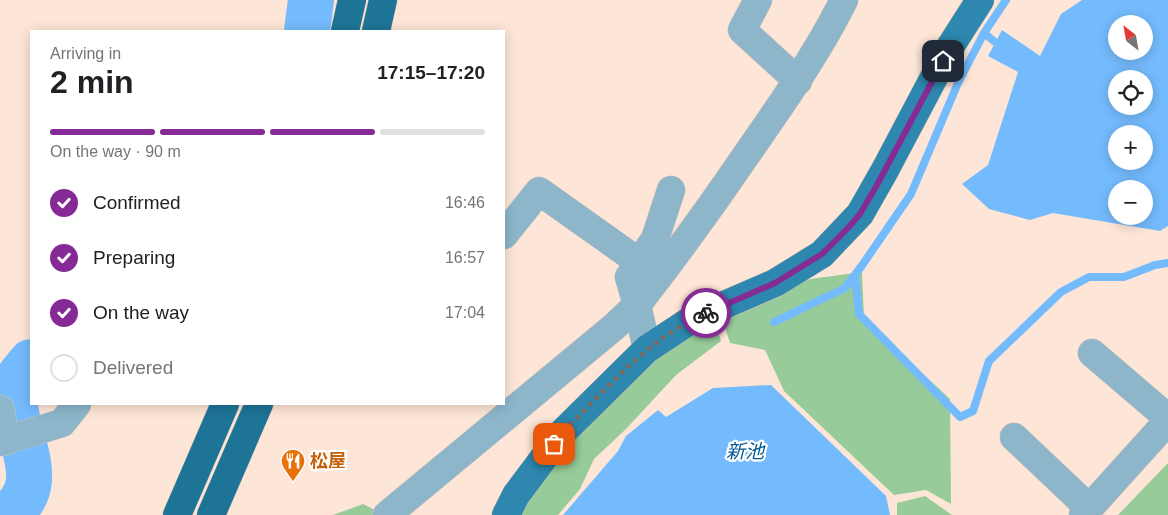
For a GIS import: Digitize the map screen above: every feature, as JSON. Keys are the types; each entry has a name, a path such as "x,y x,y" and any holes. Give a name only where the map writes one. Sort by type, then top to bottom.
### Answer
{"highway":[{"path":"345,30 352,0"},
{"path":"376,30 383,0"},
{"path":"178,515 225,405"},
{"path":"211,515 259,405"}],"main road":[{"path":"506,515 516,495 564,431 647,348 694,318 775,283 822,254 860,214 950,47 980,0"}],"street":[{"path":"758,0 742,30 798,82"},
{"path":"387,515 615,326 637,305 686,242 798,82 826,36 844,0"},
{"path":"647,348 629,277 655,239 671,190"},
{"path":"505,233 539,191 640,262"},
{"path":"1014,437 1086,511 1168,420 1092,353"},
{"path":"0,409 11,439 62,423 76,405"}],"green space":[{"path":"862,272 864,319 950,399 951,504 926,490 894,495 784,391 765,350 730,343 722,318 810,279"},
{"path":"715,321 721,341 676,375 626,429 594,459 580,489 558,515 518,515 580,428 665,347"},
{"path":"1168,463 1168,515 1118,515"},
{"path":"925,496 952,515 897,515 897,503"},
{"path":"363,504 385,515 333,515"}],"water":[{"path":"1082,0 1168,0 1168,226 1160,231 1124,225 1153,225 1153,180 1108,180 1108,222 1053,213 1030,220 989,209 962,184 988,165 1018,72 988,56 1002,30 1040,56 1061,14"},
{"name":"新池","path":"771,385 886,496 890,515 563,515 618,451 626,436 658,410 666,417 713,388"}],"waterway":[{"path":"307,30 311,0"},
{"path":"984,33 1006,0"},
{"path":"774,322 845,288 911,194 958,83 984,33 995,42"},
{"path":"855,275 859,314 960,417 973,411 989,361 1061,292 1089,277 1124,277 1155,265 1168,263"},
{"path":"7,515 21,501 28,486 29,469 15,399 17,381 30,363"}],"way so far":[{"path":"554,444 564,431 647,348 694,318 706,313"}],"place":[{"name":"松屋","path":"293,482"}],"route":[{"path":"706,313 775,283 822,254 848,228 860,214 877,185 943,61"}]}
